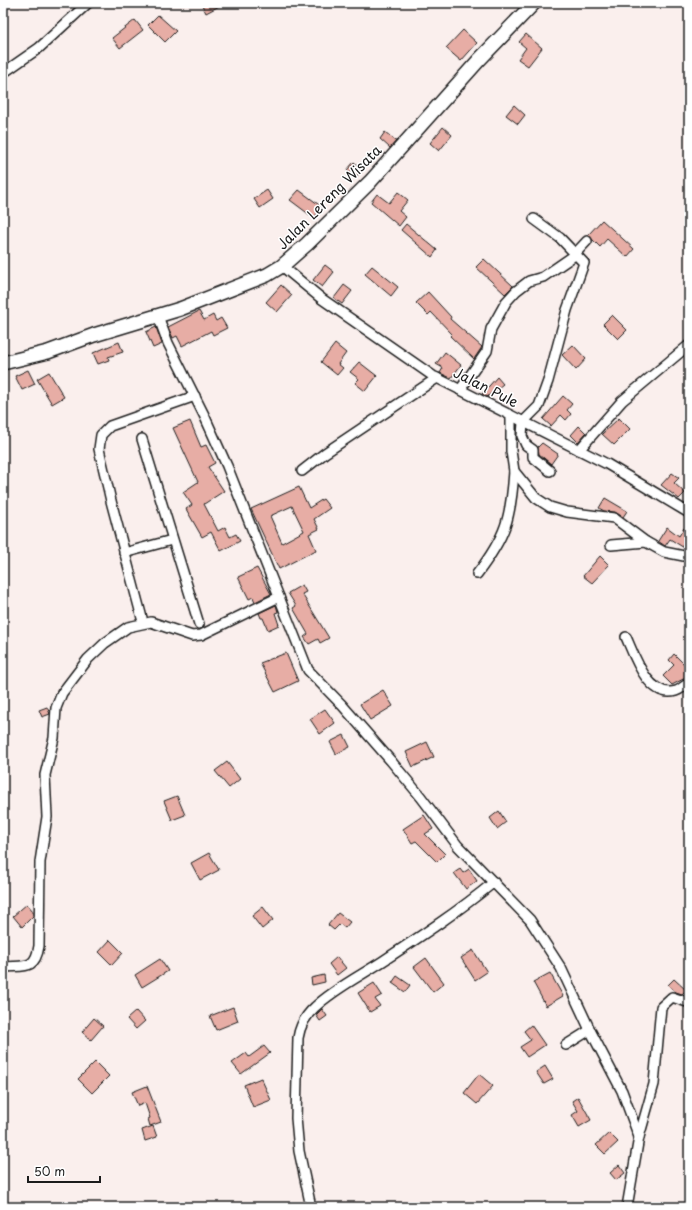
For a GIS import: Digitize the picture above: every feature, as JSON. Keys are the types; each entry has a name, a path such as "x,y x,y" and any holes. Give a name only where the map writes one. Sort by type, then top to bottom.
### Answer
{"main road":[{"name":"Jalan Lereng Wisata","path":"3,363 48,352 94,335 205,300 267,275 282,266 307,244 370,182 479,60 534,3"}],"street":[{"path":"3,73 39,48 88,3"},
{"path":"534,218 560,238 584,263 567,310 548,381 539,406 523,422 522,436 526,445 533,450 533,457 550,471"},
{"path":"460,390 487,351 491,329 506,302 516,291 529,281 543,277 575,253 587,241"},
{"name":"Jalan Pule","path":"282,266 322,299 437,378 607,464 689,513"},
{"path":"158,316 168,343 195,396 227,466 308,670 342,705 391,761 458,846 530,920 565,975 590,1030 622,1091 639,1137"},
{"path":"579,450 622,401 689,345"},
{"path":"302,471 325,453 437,378"},
{"path":"142,618 124,553 99,449 101,435 110,426 195,396"},
{"path":"478,574 494,552 506,527 511,507 514,471 511,451 511,416"},
{"path":"142,439 199,624"},
{"path":"514,471 536,498 550,507 567,512 614,518 646,542 670,554 689,557"},
{"path":"124,553 172,540"},
{"path":"611,545 646,542"},
{"path":"3,967 28,966 33,963 38,956 40,862 47,817 45,775 54,738 56,708 62,693 73,677 88,659 105,643 128,628 151,622 192,636 201,635 279,597"},
{"path":"626,637 636,661 652,686 666,691 676,691 689,683"},
{"path":"311,1207 299,1151 296,1118 298,1038 300,1028 305,1019 315,1007 337,991 450,916 494,882"},
{"path":"627,1207 639,1137 654,1084 661,1007 672,997 687,1002 689,1001"},
{"path":"566,1045 590,1030"}],"building":[{"path":"201,3 225,3 206,13"},
{"path":"158,15 176,31 165,42 148,25"},
{"path":"135,20 143,30 120,48 112,38"},
{"path":"463,30 477,43 461,61 446,48"},
{"path":"526,34 542,48 528,66 518,59 526,48 519,42"},
{"path":"514,105 525,115 518,124 506,115"},
{"path":"443,127 452,135 439,151 430,143"},
{"path":"385,132 396,141 390,148 380,139"},
{"path":"354,162 362,169 356,177 347,170"},
{"path":"267,190 273,199 260,208 254,199"},
{"path":"299,190 322,207 314,218 290,200"},
{"path":"398,192 408,200 399,211 406,217 399,226 371,202 377,194 389,203"},
{"path":"602,220 634,249 627,257 607,239 600,247 588,235"},
{"path":"406,224 437,250 432,257 401,230"},
{"path":"484,259 513,286 505,294 476,267"},
{"path":"325,265 334,272 322,287 313,280"},
{"path":"372,266 398,287 391,296 365,274"},
{"path":"281,285 292,295 277,312 266,302"},
{"path":"344,285 352,291 342,304 334,298"},
{"path":"428,292 451,317 450,319 482,347 474,359 450,336 452,334 431,312 428,315 416,303"},
{"path":"199,311 204,320 213,315 216,321 221,318 227,328 213,335 211,331 182,346 177,336 173,338 168,327"},
{"path":"612,315 627,330 618,339 603,324"},
{"path":"156,327 162,344 153,348 146,332"},
{"path":"119,342 123,352 108,357 109,360 98,364 93,353"},
{"path":"335,344 346,353 338,364 343,368 337,375 321,362"},
{"path":"573,345 586,359 576,370 562,355"},
{"path":"445,352 461,365 451,378 440,373 443,368 436,364"},
{"path":"359,362 377,376 365,391 355,383 359,379 350,372"},
{"path":"28,370 35,384 22,390 15,376"},
{"path":"49,372 64,397 52,404 37,379"},
{"path":"497,377 503,384 487,397 482,394"},
{"path":"563,396 572,404 567,410 571,414 566,420 561,415 551,426 543,419"},
{"path":"619,418 630,429 614,445 602,434"},
{"path":"190,421 201,447 206,445 215,463 208,467 224,491 204,504 218,531 225,527 230,537 236,534 240,541 221,551 211,532 202,537 186,509 192,505 183,492 198,482 173,428"},
{"path":"579,426 586,433 578,442 571,435"},
{"path":"542,443 558,454 551,464 539,454 538,447"},
{"path":"672,473 679,478 674,483 685,493 679,499 661,485"},
{"path":"299,487 309,508 323,499 330,508 314,519 319,529 309,534 316,550 279,569 251,509","holes":["292,506 304,531 282,543 270,516"]},
{"path":"605,498 627,511 623,517 615,512 604,511 599,508"},
{"path":"667,527 679,536 684,528 689,531 689,551 670,539 665,546 658,541"},
{"path":"600,556 609,565 592,583 583,576"},
{"path":"257,568 271,594 255,602 253,597 249,599 238,577"},
{"path":"302,585 306,592 302,594 329,638 320,643 318,639 309,644 304,637 308,634 293,608 296,606 288,593"},
{"path":"276,605 278,612 275,613 279,625 268,630 259,613"},
{"path":"286,653 298,681 275,692 260,663"},
{"path":"674,654 689,669 689,676 672,685 663,676 674,665 669,660"},
{"path":"383,690 393,706 370,720 360,704"},
{"path":"47,707 50,714 42,717 39,710"},
{"path":"325,709 335,723 320,734 310,719"},
{"path":"344,735 350,747 336,754 330,742"},
{"path":"427,742 434,757 413,767 406,752"},
{"path":"227,762 240,779 229,788 215,771"},
{"path":"177,796 185,815 172,820 164,801"},
{"path":"499,811 506,822 497,829 490,818"},
{"path":"424,815 433,829 425,834 445,854 437,862 416,841 412,843 403,829"},
{"path":"209,853 219,870 200,880 191,863"},
{"path":"460,869 463,873 469,869 477,881 466,889 454,873"},
{"path":"27,904 33,911 33,916 22,927 13,916"},
{"path":"263,907 273,920 262,929 252,916"},
{"path":"338,913 350,922 345,928 340,924 334,930 328,925"},
{"path":"110,940 123,953 112,965 99,952"},
{"path":"473,950 487,972 475,980 461,958"},
{"path":"337,957 346,968 337,975 329,964"},
{"path":"426,958 444,983 433,992 414,967"},
{"path":"160,959 168,971 142,987 135,975"},
{"path":"550,973 563,996 546,1006 533,982"},
{"path":"324,975 325,982 312,985 311,978"},
{"path":"397,976 410,985 405,992 392,983"},
{"path":"674,979 686,990 682,994 676,992 668,985"},
{"path":"374,983 382,995 375,999 380,1006 370,1012 358,993"},
{"path":"233,1007 238,1021 216,1030 210,1016"},
{"path":"322,1009 327,1016 320,1021 316,1015"},
{"path":"136,1011 145,1021 136,1029 127,1019"},
{"path":"94,1018 103,1026 91,1040 82,1032"},
{"path":"531,1025 545,1045 527,1057 520,1047 531,1040 524,1031"},
{"path":"264,1046 270,1053 241,1074 232,1063 246,1053 249,1057"},
{"path":"95,1062 109,1076 92,1093 78,1079"},
{"path":"545,1066 553,1079 544,1084 536,1072"},
{"path":"479,1074 493,1086 477,1104 464,1093"},
{"path":"261,1078 271,1100 253,1107 244,1085"},
{"path":"147,1086 161,1122 150,1126 148,1119 150,1118 145,1103 138,1106 132,1092"},
{"path":"578,1097 591,1120 579,1127 572,1115 578,1111 572,1101"},
{"path":"153,1126 157,1137 145,1141 142,1130"},
{"path":"609,1133 618,1142 605,1154 596,1145"},
{"path":"619,1165 625,1173 616,1180 610,1173"}]}
